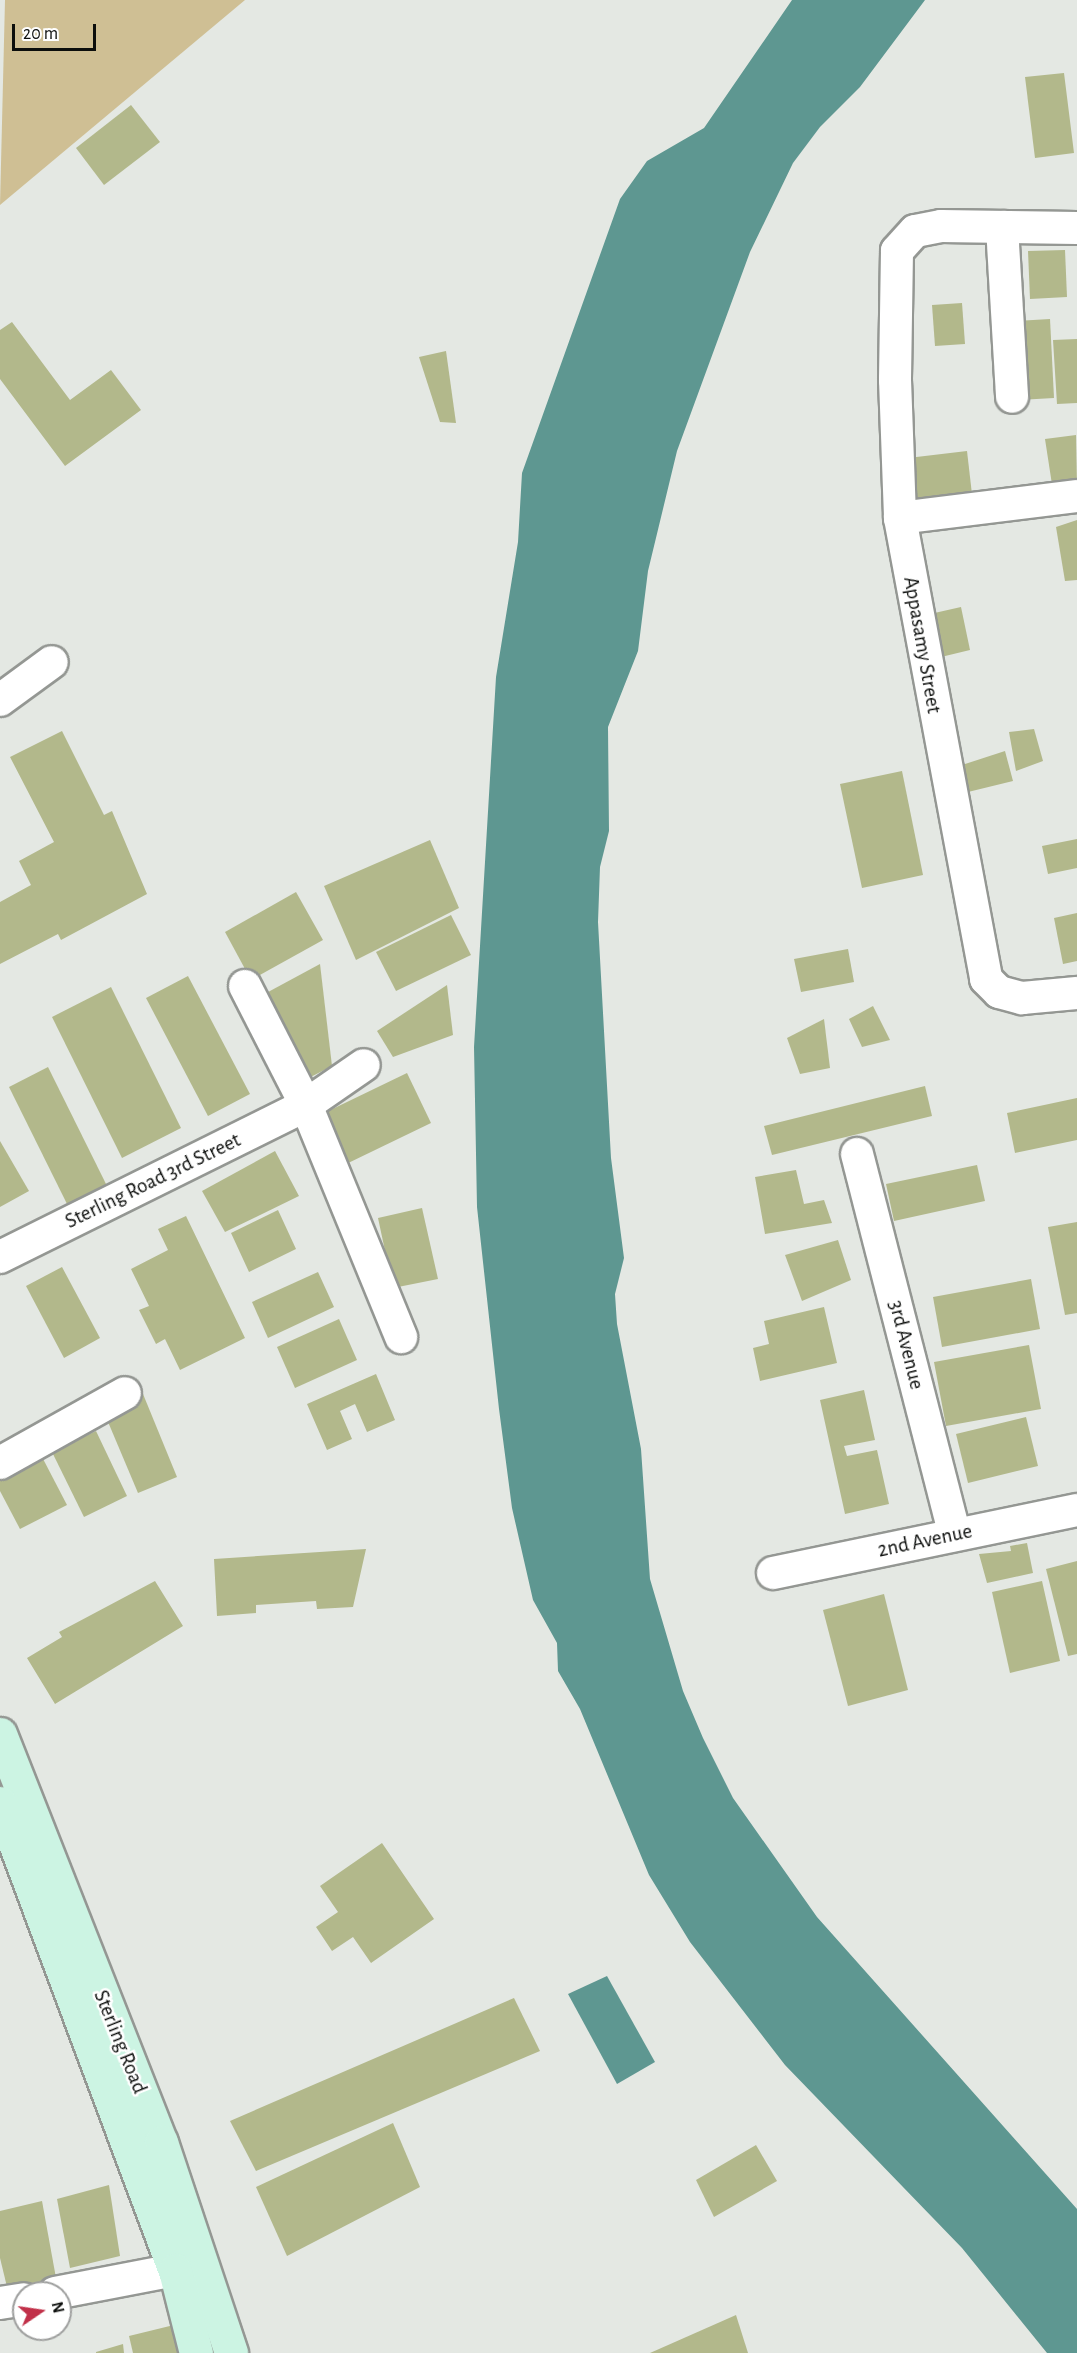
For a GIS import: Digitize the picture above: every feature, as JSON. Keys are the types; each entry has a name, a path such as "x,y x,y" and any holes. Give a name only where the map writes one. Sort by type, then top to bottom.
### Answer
{"main road":[{"name":"Sterling Road","path":"0,1734 161,2142 231,2353"},
{"name":"Sterling Road","path":"0,1803 175,2270 196,2353"}],"street":[{"name":"Appasamy Street","path":"1002,227 928,228 915,231 897,251 900,518 986,979 999,992 1022,998 1077,993"},
{"path":"1012,397 1002,227 1077,228"},
{"path":"900,518 1077,496"},
{"path":"0,700 52,662"},
{"path":"245,986 306,1105 401,1337"},
{"name":"Sterling Road 3rd Street","path":"0,1257 306,1105 364,1065"},
{"name":"3rd Avenue","path":"857,1154 956,1535"},
{"path":"0,1463 125,1393"},
{"name":"2nd Avenue","path":"773,1573 1077,1510"},
{"path":"72,2290 175,2270"}],"shaded area":[{"path":"5,0 245,0 0,205"}],"water":[{"path":"792,0 925,0 860,87 820,127 793,163 750,252 677,451 648,571 638,651 608,727 609,831 600,867 598,922 611,1158 624,1258 615,1294 617,1324 641,1449 650,1579 683,1691 703,1738 733,1798 817,1917 1077,2209 1077,2353 1047,2353 962,2248 785,2065 690,1942 649,1875 580,1709 558,1671 557,1643 533,1600 512,1508 499,1409 477,1207 474,1047 496,677 518,542 522,473 620,199 647,161 704,128"},
{"path":"607,1976 655,2062 617,2084 568,1994"}],"building":[{"path":"1064,73 1074,153 1035,158 1025,77"},
{"path":"131,105 160,142 104,185 76,148"},
{"path":"1065,250 1067,297 1030,299 1028,251"},
{"path":"962,303 965,344 935,346 932,305"},
{"path":"1050,319 1054,398 1019,400 1015,321"},
{"path":"12,322 70,400 111,370 141,410 65,466 0,379 0,330"},
{"path":"1077,339 1077,403 1057,404 1053,340"},
{"path":"446,351 456,423 440,422 419,357"},
{"path":"1076,435 1077,487 1053,491 1045,439"},
{"path":"967,451 973,503 914,510 908,458"},
{"path":"1077,520 1077,580 1065,581 1056,527"},
{"path":"961,607 970,650 941,657 930,614"},
{"path":"1034,729 1043,761 1016,771 1009,732"},
{"path":"62,731 104,815 112,811 147,894 61,940 58,934 0,964 0,902 31,885 19,861 54,842 10,757"},
{"path":"1005,751 1013,781 968,792 962,765"},
{"path":"902,771 923,875 862,888 840,784"},
{"path":"1077,839 1077,868 1048,874 1042,846"},
{"path":"430,840 459,908 356,960 324,886"},
{"path":"296,892 323,940 251,980 225,932"},
{"path":"1077,913 1077,961 1063,964 1054,918"},
{"path":"451,915 471,955 396,991 376,952"},
{"path":"848,949 854,982 801,992 794,959"},
{"path":"320,964 332,1066 301,1082 257,998"},
{"path":"188,976 250,1094 208,1116 146,998"},
{"path":"447,985 453,1035 393,1057 377,1031"},
{"path":"111,987 181,1128 122,1158 52,1017"},
{"path":"873,1006 890,1040 862,1047 849,1019"},
{"path":"824,1019 830,1068 800,1074 787,1038"},
{"path":"48,1067 108,1188 69,1208 9,1087"},
{"path":"407,1073 431,1123 342,1166 318,1116"},
{"path":"925,1086 932,1116 772,1155 764,1126"},
{"path":"1077,1098 1077,1140 1015,1153 1007,1113"},
{"path":"0,1141 29,1191 0,1207"},
{"path":"275,1151 299,1196 225,1232 202,1191"},
{"path":"977,1165 985,1201 894,1221 886,1184"},
{"path":"796,1170 804,1204 824,1200 832,1223 765,1234 755,1177"},
{"path":"422,1208 438,1279 393,1288 378,1218"},
{"path":"278,1210 296,1249 249,1272 231,1233"},
{"path":"186,1216 245,1338 180,1370 165,1339 156,1344 139,1310 149,1306 131,1269 168,1250 158,1229"},
{"path":"1077,1222 1077,1313 1065,1315 1048,1227"},
{"path":"838,1240 851,1280 802,1301 785,1255"},
{"path":"62,1267 100,1338 64,1358 26,1286"},
{"path":"318,1272 334,1307 268,1338 252,1302"},
{"path":"1031,1279 1040,1329 942,1347 933,1297"},
{"path":"824,1307 837,1363 760,1381 753,1348 769,1344 764,1321"},
{"path":"339,1319 357,1360 295,1388 277,1347"},
{"path":"1029,1345 1041,1409 946,1426 934,1362"},
{"path":"376,1374 395,1420 367,1432 355,1404 340,1411 352,1439 327,1450 307,1404"},
{"path":"864,1390 875,1440 844,1446 847,1456 877,1450 889,1504 845,1514 820,1400"},
{"path":"143,1394 177,1477 138,1493 103,1410"},
{"path":"1026,1417 1038,1466 968,1483 956,1434"},
{"path":"96,1431 127,1496 84,1517 52,1452"},
{"path":"41,1455 67,1505 20,1529 0,1491 0,1476"},
{"path":"1027,1543 1033,1573 987,1583 979,1554 1011,1551 1010,1546"},
{"path":"366,1549 353,1607 317,1609 316,1601 256,1605 256,1613 217,1616 214,1559"},
{"path":"1077,1561 1077,1654 1068,1656 1046,1569"},
{"path":"155,1581 183,1626 55,1704 27,1658 62,1637 59,1632"},
{"path":"1042,1581 1060,1661 1010,1673 992,1592"},
{"path":"884,1594 908,1690 848,1706 823,1610"},
{"path":"382,1843 434,1919 371,1963 353,1937 332,1951 316,1927 338,1912 320,1886"},
{"path":"514,1998 540,2051 256,2171 230,2121"},
{"path":"393,2123 420,2187 287,2256 256,2187"},
{"path":"756,2145 777,2181 714,2217 696,2180"},
{"path":"109,2185 120,2256 70,2268 57,2199"},
{"path":"42,2201 56,2278 45,2281 12,2281 12,2290 8,2291 0,2258 0,2211"},
{"path":"736,2315 748,2353 650,2353"},
{"path":"178,2324 183,2353 133,2353 129,2336"},
{"path":"123,2344 124,2353 96,2353 96,2352"}]}
